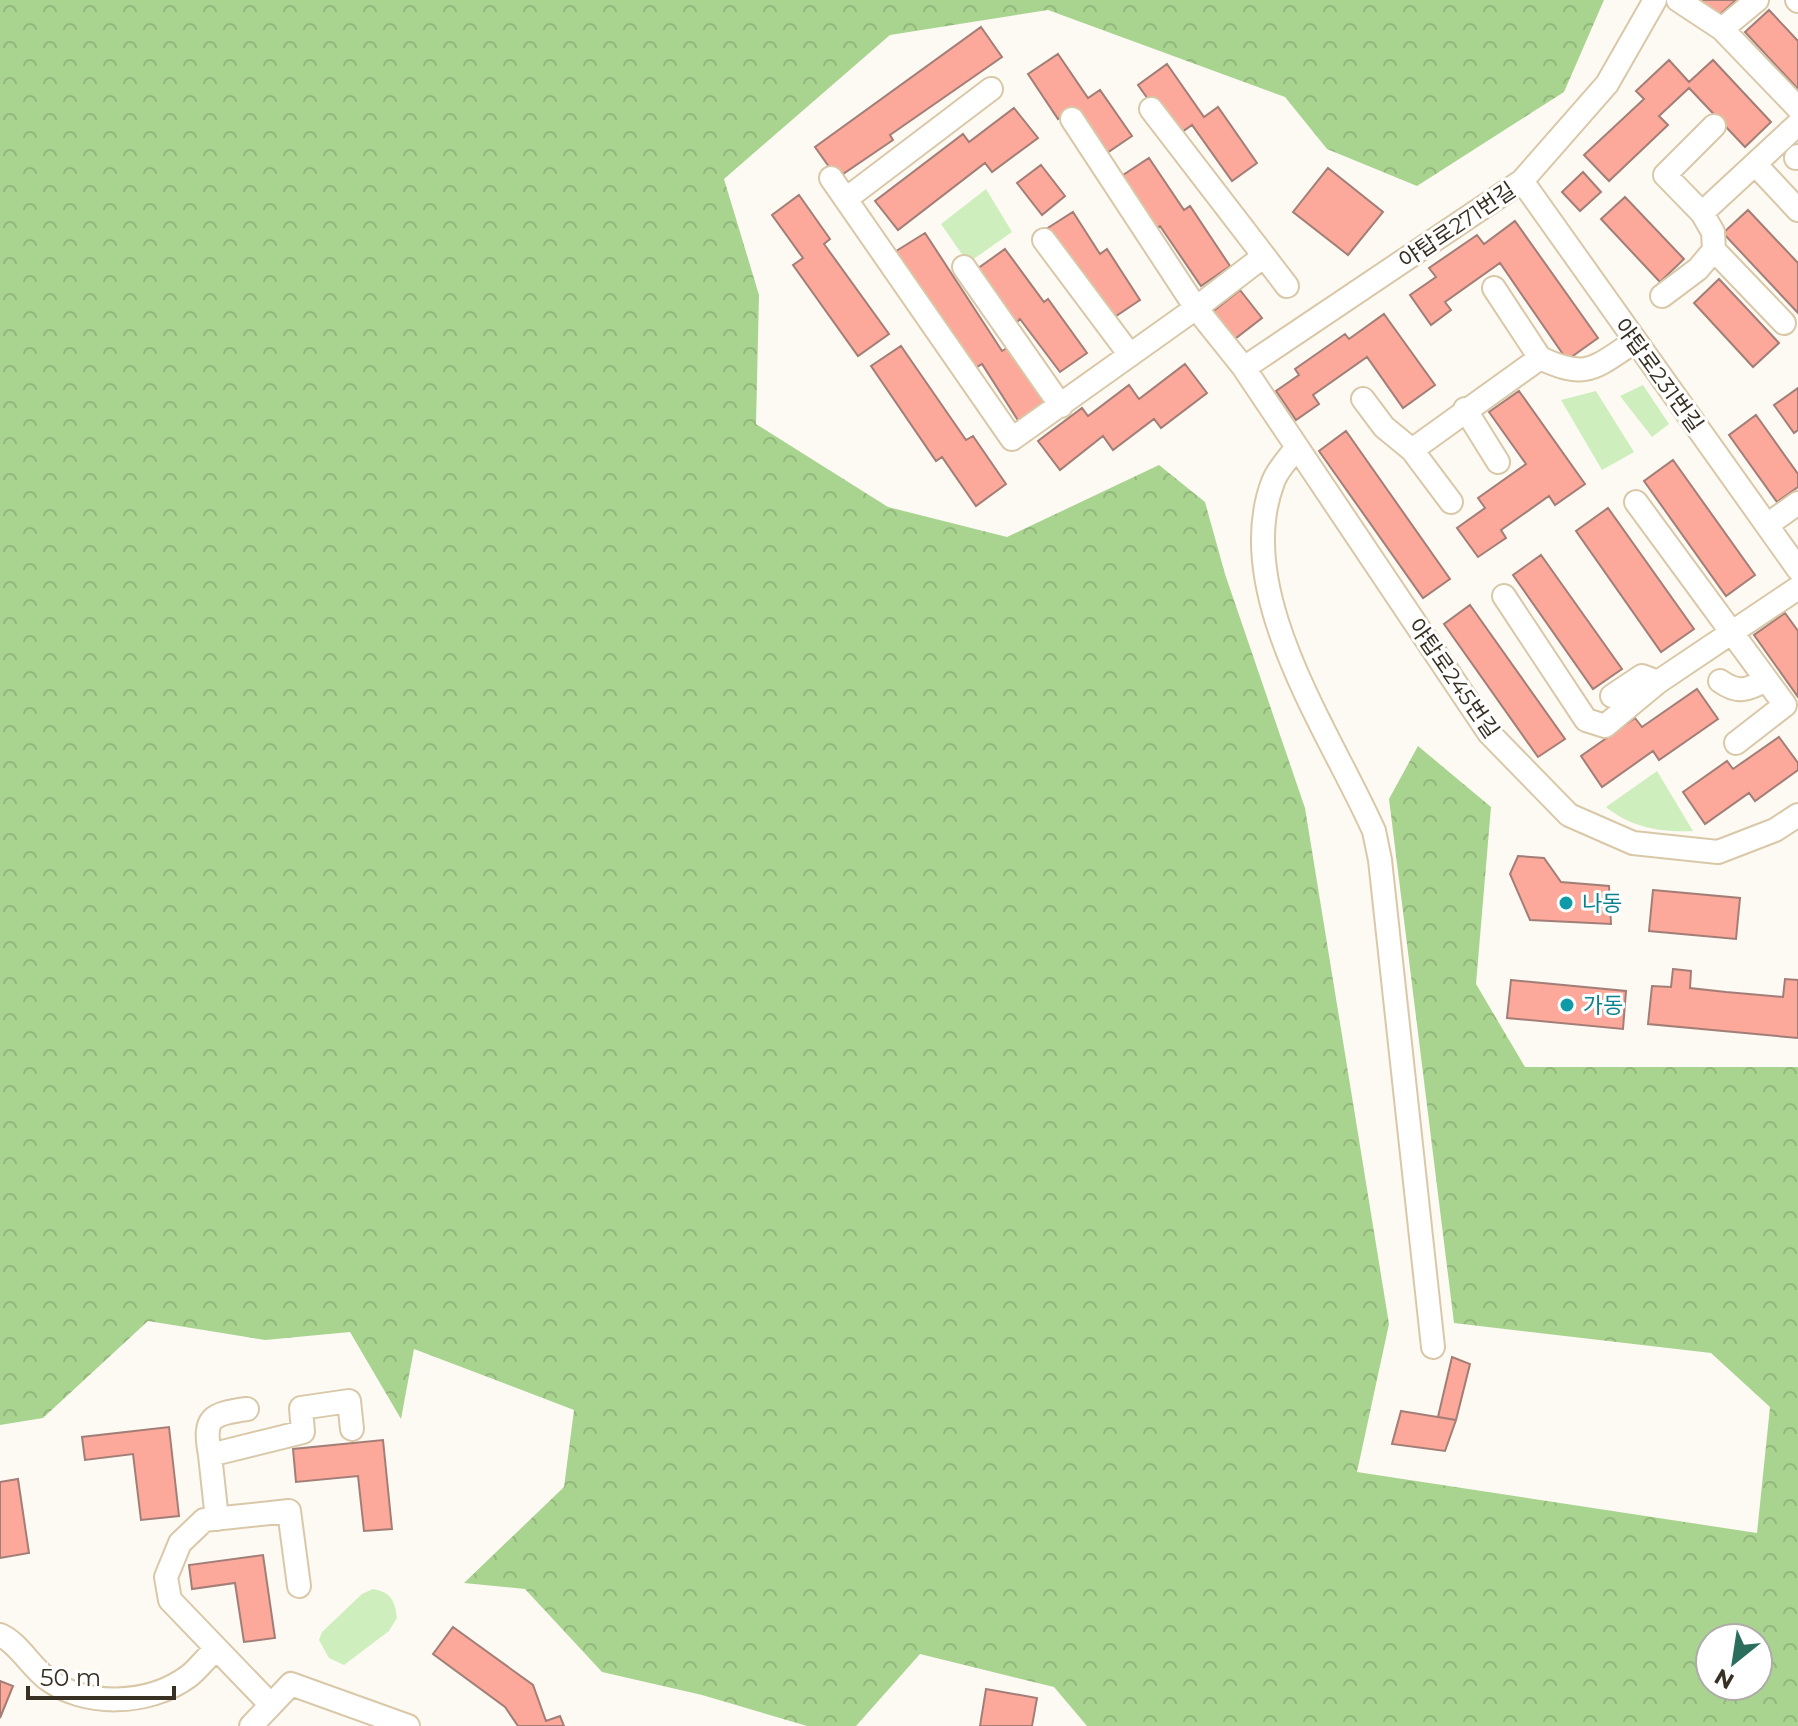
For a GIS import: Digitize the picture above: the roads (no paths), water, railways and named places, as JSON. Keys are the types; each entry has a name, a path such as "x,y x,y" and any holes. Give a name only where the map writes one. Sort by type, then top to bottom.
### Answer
{"street":[{"name":"야탑로271번길","path":"1244,368 1522,181 1607,84 1655,0"},
{"path":"1678,0 1722,29 1798,108"},
{"path":"1722,29 1757,0"},
{"path":"846,199 991,89"},
{"path":"1151,109 1287,286"},
{"name":"야탑로245번길","path":"1072,119 1196,308 1244,368 1489,733 1569,815 1633,843 1718,852 1775,830 1798,815"},
{"path":"1702,213 1798,124"},
{"path":"1714,126 1665,175 1702,213 1713,232 1714,250 1784,323"},
{"path":"1755,164 1798,210"},
{"path":"831,178 1012,439 1264,256"},
{"name":"야탑로231번길","path":"1522,181 1798,569"},
{"path":"1044,240 1130,355"},
{"path":"1662,296 1698,269 1714,250"},
{"path":"964,267 1061,406"},
{"path":"1494,288 1540,358 1568,371 1594,368 1634,342"},
{"path":"1412,450 1540,358"},
{"path":"1363,399 1384,427 1412,450 1451,502"},
{"path":"1465,409 1498,462"},
{"path":"1297,447 1273,479 1263,518 1262,561 1272,606 1288,649 1374,831 1380,860 1433,1347"},
{"path":"1636,502 1785,705 1736,743"},
{"path":"1767,525 1798,503"},
{"path":"1504,596 1586,720 1605,726 1658,682 1798,588"},
{"path":"1612,696 1642,676 1658,682"},
{"path":"1720,681 1730,689 1749,690 1766,680"},
{"path":"210,1455 303,1432 301,1408 349,1401 352,1429"},
{"path":"217,1519 206,1433 210,1422 219,1413 247,1409"},
{"path":"271,1705 170,1600 166,1577 180,1543 204,1520 289,1511 299,1586"},
{"path":"0,1635 47,1679 79,1696 100,1701 159,1690 188,1677 215,1650"},
{"path":"251,1726 291,1684 408,1726"}],"place":[{"name":"나동","path":"1566,903"},
{"name":"가동","path":"1567,1005"}]}
